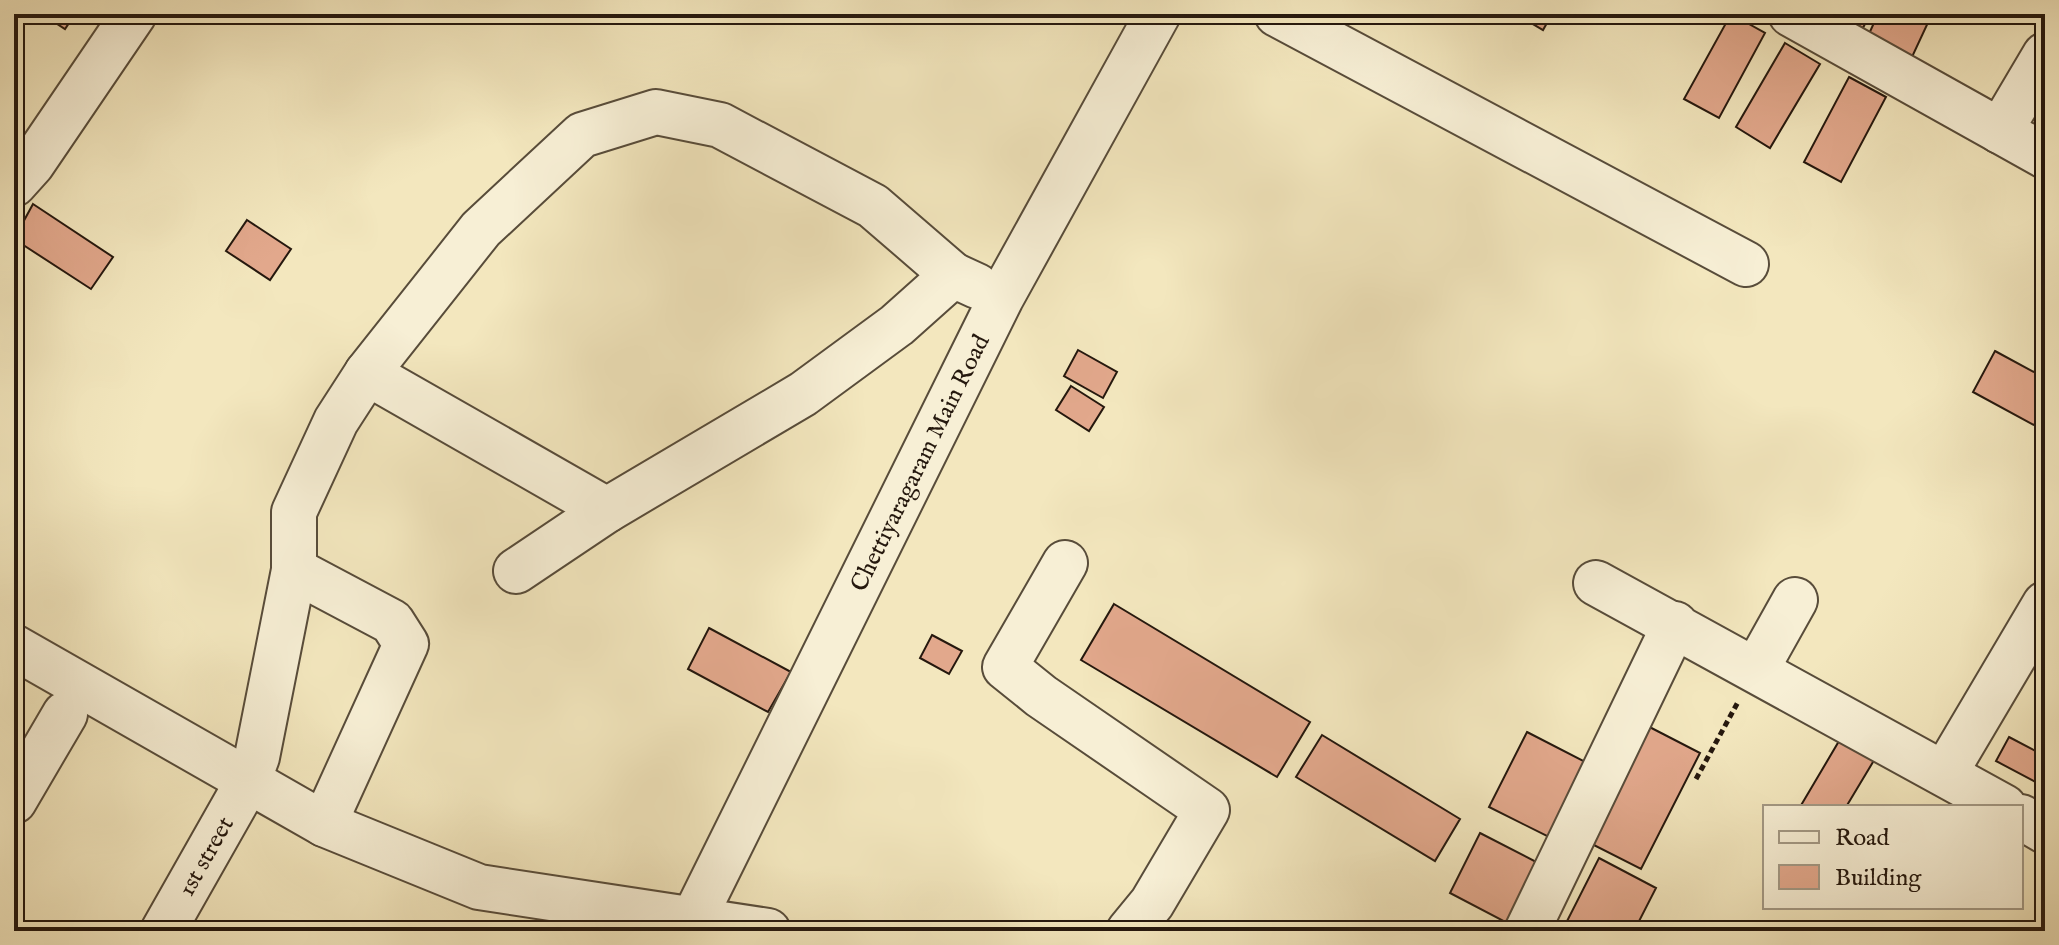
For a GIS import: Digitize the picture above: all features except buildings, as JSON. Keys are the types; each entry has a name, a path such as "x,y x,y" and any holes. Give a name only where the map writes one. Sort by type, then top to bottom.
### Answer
{"street":[{"path":"14,184 134,14"},
{"name":"Chettiyaragaram Main Road","path":"694,918 1001,298 1158,14"},
{"path":"1277,14 1746,264"},
{"path":"1791,14 2045,156"},
{"path":"2000,131 2045,55"},
{"name":"1st street","path":"163,931 248,781 257,757 294,570 294,512 336,421 367,373 481,229 582,135 656,112 720,125 873,206 953,275 1001,298"},
{"path":"516,571 607,510 803,394 897,325 953,275"},
{"path":"367,373 607,510"},
{"path":"1065,563 1005,667 1041,696 1207,810 1152,903 1129,931"},
{"path":"294,570 392,622 406,644 324,824"},
{"path":"1596,583 1757,668 2001,805"},
{"path":"1757,668 1795,600"},
{"path":"1945,773 2045,604"},
{"path":"1527,931 1675,624"},
{"path":"14,647 324,824 545,916 694,918 768,931"},
{"path":"14,801 65,714"},
{"path":"2023,818 2045,831"}],"path":[{"path":"1696,779 1757,668"}]}
